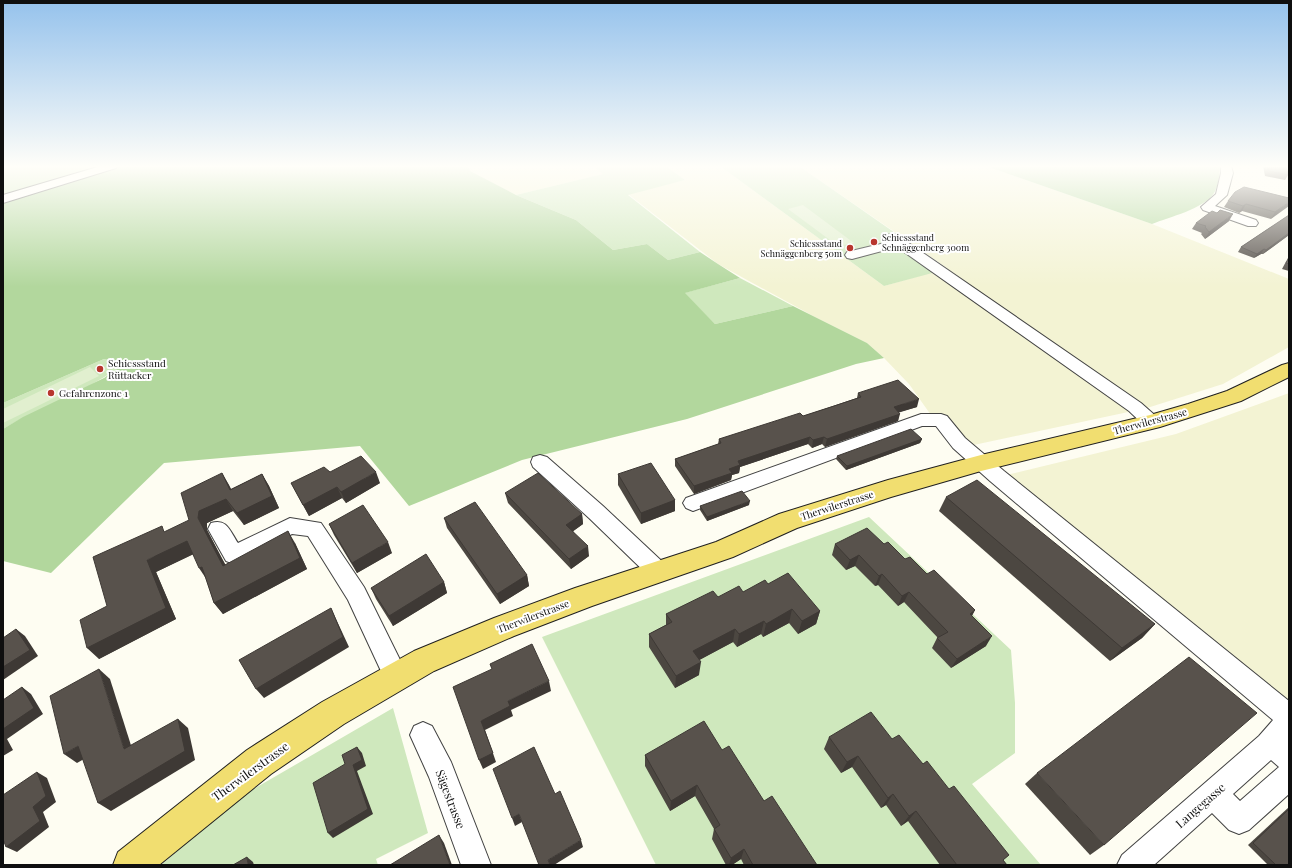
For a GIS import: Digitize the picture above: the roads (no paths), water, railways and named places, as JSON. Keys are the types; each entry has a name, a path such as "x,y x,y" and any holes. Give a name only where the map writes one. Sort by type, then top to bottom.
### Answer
{"main road":[{"name":"Therwilerstrasse","path":"131,865 259,762 333,713 424,661 504,627 585,596 724,550 788,521 888,489 981,463 1152,422 1195,409 1234,396 1289,369"}],"street":[{"path":"1209,207 1252,223"},
{"path":"852,255 896,241 1135,407 1152,422"},
{"path":"693,503 921,420 941,420 959,443 981,463 1289,717"},
{"path":"540,462 596,512 659,572"},
{"path":"218,529 234,555 290,526 314,528 356,594 396,676"},
{"name":"Langegasse","path":"1132,865 1213,794 1276,748 1289,722"},
{"name":"Sägestrasse","path":"423,735 441,772 476,865"},
{"path":"1213,794 1239,820 1289,776"}],"place":[{"name":"Schiessstand Schnäggenberg 300m","path":"874,242"},
{"name":"Schiessstand Schnäggenberg 50m","path":"850,248"},
{"name":"Schiessstand Rüttacker","path":"100,369"},
{"name":"Gefahrenzone 1","path":"51,393"}]}
